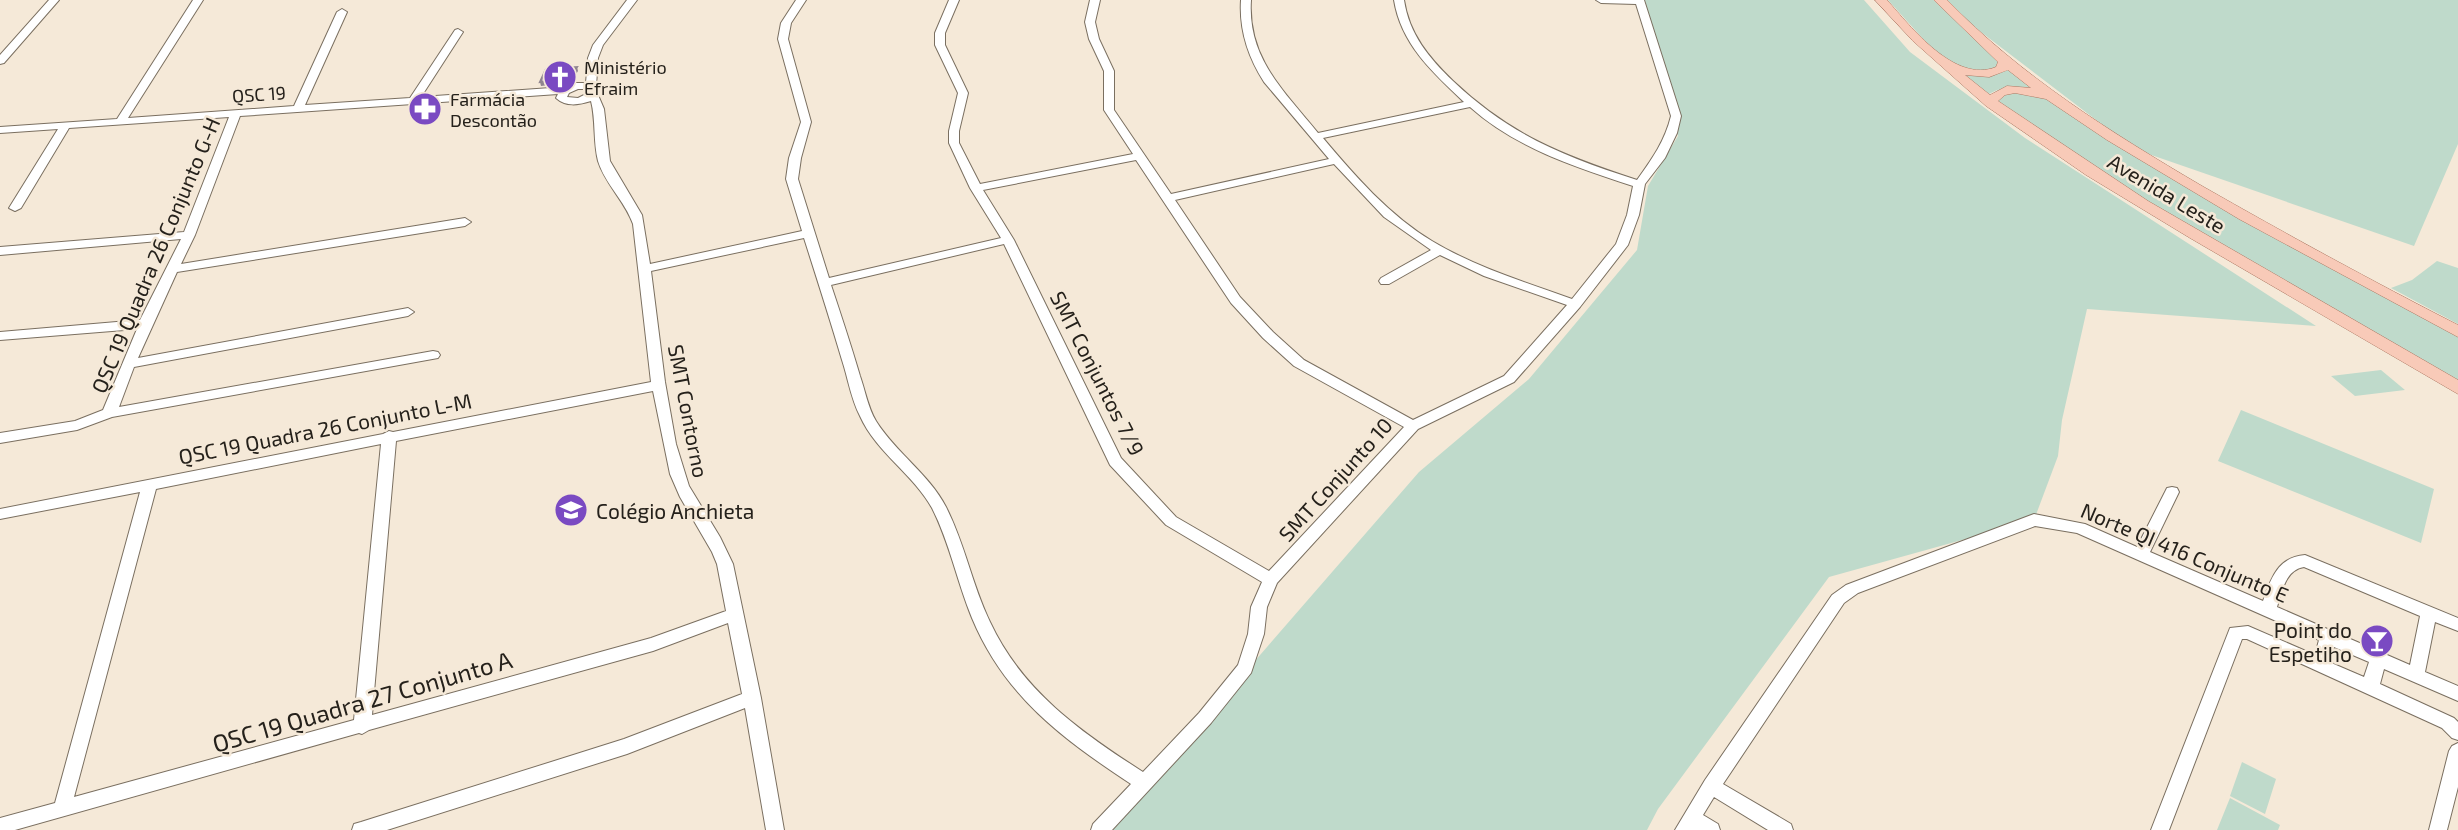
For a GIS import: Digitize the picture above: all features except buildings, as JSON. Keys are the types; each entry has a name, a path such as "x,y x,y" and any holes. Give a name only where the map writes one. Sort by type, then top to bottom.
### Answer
{"main road":[{"name":"Avenida Leste","path":"1881,0 1941,60 1991,103 2126,194 2403,353 2458,388"},
{"name":"Avenida Leste","path":"1940,0 2005,59 2052,96 2135,152 2225,205 2458,332"},
{"path":"1941,60 1968,72 1987,74 2002,69 2005,59"},
{"path":"1991,103 1994,96 2002,91 2018,89 2052,96"}],"street":[{"path":"0,61 54,0"},
{"path":"121,121 198,0"},
{"name":"SMT Contorno","path":"632,0 602,37 595,52 592,91 598,107 604,161 636,212 659,385 678,476 686,495 720,550 735,614 775,830"},
{"path":"801,0 786,23 783,39 806,122 792,179 866,415 876,435 924,485 937,506 981,622 1015,681 1035,704 1068,732 1144,782"},
{"name":"SMT Conjuntos 7/9","path":"954,0 940,33 940,45 963,93 954,131 954,143 976,188 1008,240 1115,461 1171,522 1271,580"},
{"path":"1095,0 1090,22 1091,31 1109,71 1109,110 1235,300 1299,363 1413,426"},
{"path":"1246,0 1244,14 1255,60 1269,80 1383,209 1409,231 1441,250 1500,277 1575,304"},
{"path":"1399,0 1407,32 1420,50 1471,104 1508,132 1537,147 1639,184"},
{"path":"1601,0 1639,1"},
{"name":"SMT Conjunto 10","path":"1100,830 1205,718 1244,668 1256,634 1259,607 1271,580 1413,426 1509,379 1575,304 1622,245 1633,215 1639,184 1659,158 1672,133 1676,116 1639,1"},
{"path":"298,108 342,12"},
{"path":"413,101 458,32"},
{"name":"SMT Contorno","path":"578,86 592,71"},
{"path":"565,95 578,86 592,91"},
{"path":"592,91 577,102 593,113 598,121"},
{"name":"QSC 19","path":"0,130 521,95 565,95 577,102"},
{"path":"1318,135 1471,104"},
{"name":"QSC 19 Quadra 26 Conjunto G-H","path":"109,413 145,324 189,235 236,113"},
{"path":"15,208 66,125"},
{"path":"976,188 1139,156"},
{"path":"1169,198 1338,160"},
{"path":"173,269 465,222"},
{"path":"645,269 810,233"},
{"path":"0,251 189,235"},
{"path":"825,282 1008,240"},
{"path":"1385,281 1441,250"},
{"path":"128,364 408,312"},
{"path":"0,336 145,324"},
{"path":"0,438 77,425 109,413 433,355"},
{"name":"QSC 19 Quadra 26 Conjunto L-M","path":"0,514 659,385"},
{"path":"362,727 389,436"},
{"path":"62,809 150,484"},
{"path":"2142,553 2172,492"},
{"name":"Norte QI 416 Conjunto E","path":"1688,824 1838,599 1852,589 2034,520 2080,528 2142,553 2458,694"},
{"path":"2268,609 2284,568 2296,561 2305,561 2458,625"},
{"path":"2416,675 2429,613"},
{"name":"QSC 19 Quadra 27 Conjunto A","path":"0,827 653,644 735,614"},
{"path":"2160,830 2236,634 2248,632 2448,723 2458,733"},
{"path":"2320,665 2329,636"},
{"path":"2370,688 2378,658"},
{"path":"361,830 627,746 751,698"},
{"path":"2438,830 2458,751"},
{"path":"1711,786 1784,830"},
{"path":"1688,824 1711,830"}],"green space":[{"path":"1645,0 1864,0 1910,52 2025,138 2316,326 2087,309 2062,420 2058,456 2034,520 1829,577 1658,809 1647,830 1108,830 1419,472 1529,379 1637,250 1648,186 1678,136"},
{"path":"1888,0 1935,0 2057,105 2458,331 2458,393 2081,160 2003,107 1991,95 1999,89 1989,94 1943,61"},
{"path":"1946,0 2458,0 2458,144 2414,246 2134,149 1956,13"},
{"path":"2437,261 2458,268 2458,324 2391,288 2412,280"},
{"path":"2381,370 2405,390 2355,396 2331,376"},
{"path":"2241,410 2434,489 2421,543 2218,461"},
{"path":"2242,762 2276,779 2265,814 2230,796"},
{"path":"2230,798 2280,825 2278,830 2217,830"}],"place":[{"name":"Ministério Efraim","path":"560,77"},
{"name":"Farmácia Descontão","path":"425,109"},
{"name":"Colégio Anchieta","path":"571,510"},
{"name":"Point do Espetiho","path":"2377,641"}]}
